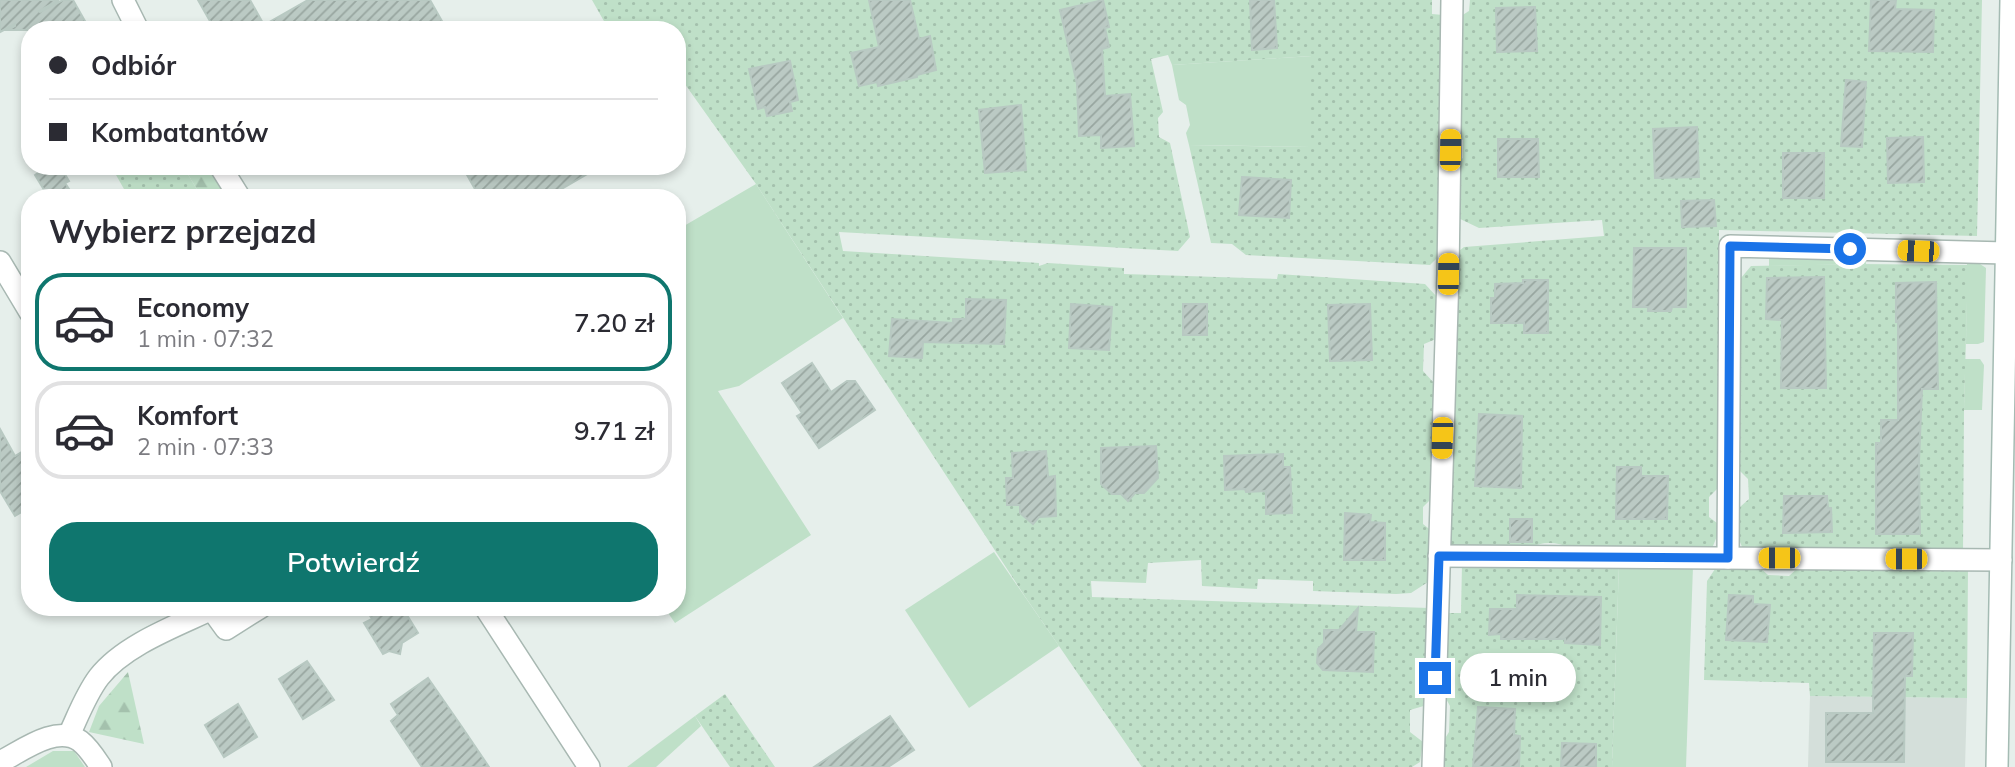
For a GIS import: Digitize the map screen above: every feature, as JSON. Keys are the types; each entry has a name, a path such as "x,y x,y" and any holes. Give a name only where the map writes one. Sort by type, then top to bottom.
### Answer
{"street":[{"path":"123,0 134,21"},
{"path":"1433,767 1448,274 1452,0"},
{"path":"1997,767 2006,253 2012,78 2011,0"},
{"path":"1728,558 1730,246 2006,253"},
{"path":"0,262 21,297"},
{"path":"1439,556 2001,560"},
{"path":"69,735 100,676 115,661 196,616"},
{"path":"217,616 226,629 247,616"},
{"path":"491,616 589,767"},
{"path":"0,762 46,739 69,735 90,750 101,767"}],"shaded area":[{"path":"1810,696 1967,698 1965,767 1808,767"}],"green space":[{"path":"592,0 1432,0 1432,14 1443,15 1438,257 1430,265 1246,255 1232,244 1211,243 1189,145 1309,147 1311,56 1172,65 1168,55 1151,59 1163,112 1158,118 1159,137 1170,143 1190,237 1178,251 839,232 843,251 1039,263 1039,266 1048,263 1124,268 1124,274 1277,279 1278,274 1425,284 1437,297 1436,339 1424,344 1423,371 1435,384 1433,497 1423,507 1423,524 1433,532 1428,582 1411,593 1396,594 1313,591 1313,581 1258,579 1257,589 1202,586 1201,560 1148,563 1146,583 1091,581 1092,597 1429,608 1427,705 1410,710 1410,732 1423,742 1420,762 1412,767 1142,767 1024,595 756,184 686,86 686,21 604,21"},
{"path":"1470,0 1982,0 1977,236 1719,230 1717,489 1709,497 1709,517 1717,523 1717,536 1713,546 1703,549 1570,548 1550,543 1530,548 1456,548 1447,541 1456,257 1459,251 1464,247 1604,236 1602,220 1479,228 1456,217 1456,163 1463,158 1463,140 1457,137 1461,16 1469,11"},
{"path":"1312,56 1310,147 1189,145 1186,133 1190,125 1186,105 1179,100 1172,65"},
{"path":"116,175 188,175 197,189 124,189"},
{"path":"188,175 214,175 223,189 197,189"},
{"path":"756,184 843,318 739,386 718,391 811,535 686,616 686,225"},
{"path":"1769,255 1865,255 1866,264 1769,266"},
{"path":"1967,260 1974,260 1986,268 1984,342 1978,344 1966,344"},
{"path":"1968,265 1963,553 1749,551 1742,547 1740,542 1740,507 1749,499 1748,479 1740,471 1741,278 1751,266"},
{"path":"1965,359 1980,359 1984,365 1982,410 1964,410"},
{"path":"994,552 1059,646 969,708 905,610"},
{"path":"1462,564 1619,565 1612,767 1443,767 1450,706 1444,695 1447,613 1461,613"},
{"path":"1619,565 1693,566 1686,767 1612,767"},
{"path":"1717,566 1758,566 1768,575 1789,576 1800,566 1968,568 1967,698 1810,696 1809,683 1704,680 1707,581"},
{"path":"670,616 686,616 675,623"},
{"path":"128,672 144,744 89,732 99,706"},
{"path":"725,694 775,767 730,767 695,716"},
{"path":"695,716 701,726 656,767 627,767"},
{"path":"53,751 74,751 85,767 26,767"}],"building":[{"path":"0,0 59,0 40,12 63,0 73,0 85,21 21,21 21,30 8,30 15,24 0,32"},
{"path":"198,0 250,0 262,21 210,21"},
{"path":"308,0 430,0 442,21 271,21"},
{"path":"869,0 910,0 919,39 930,36 936,70 878,86 877,82 859,86 851,53 879,47"},
{"path":"1103,0 1109,27 1105,28 1109,47 1102,49 1105,96 1130,94 1134,146 1101,148 1101,135 1079,136 1077,84 1060,10"},
{"path":"1250,0 1274,0 1277,48 1252,50"},
{"path":"1871,0 1896,0 1895,9 1934,10 1933,52 1869,51"},
{"path":"1535,7 1537,51 1497,52 1496,8"},
{"path":"790,61 798,100 790,102 792,111 767,116 765,107 758,109 749,69"},
{"path":"1846,80 1866,82 1862,147 1841,146"},
{"path":"1021,105 1026,170 985,173 979,110"},
{"path":"1697,127 1699,177 1655,178 1653,129"},
{"path":"1923,137 1924,182 1888,183 1887,138"},
{"path":"1498,139 1538,139 1539,177 1498,177"},
{"path":"1783,153 1824,153 1824,198 1783,198"},
{"path":"35,175 65,175 69,181 65,183 69,189 44,189"},
{"path":"467,175 586,175 561,189 475,189"},
{"path":"1242,177 1291,180 1289,218 1239,215"},
{"path":"1714,200 1716,226 1682,227 1681,201"},
{"path":"1634,248 1686,248 1686,307 1672,307 1671,311 1648,311 1648,307 1633,307"},
{"path":"1824,277 1826,388 1781,388 1782,320 1766,319 1767,278"},
{"path":"1523,280 1548,280 1548,333 1524,333 1524,323 1491,323 1491,298 1495,298 1495,284 1523,283"},
{"path":"1936,282 1938,389 1922,389 1920,534 1876,534 1876,443 1881,443 1881,420 1898,420 1896,283"},
{"path":"966,299 1006,300 1004,344 923,342 922,358 889,356 892,319 953,323 953,319 966,319"},
{"path":"1071,304 1112,307 1109,350 1069,348"},
{"path":"1183,304 1207,304 1207,335 1183,335"},
{"path":"1370,304 1372,360 1330,361 1328,305"},
{"path":"812,363 831,392 847,381 855,381 875,410 819,448 797,416 802,413 782,383"},
{"path":"1479,414 1522,416 1521,488 1475,486"},
{"path":"0,429 15,456 21,452 21,512 15,516 0,491"},
{"path":"1156,446 1158,478 1144,493 1135,493 1128,501 1121,494 1112,494 1101,484 1101,448"},
{"path":"1046,451 1048,477 1055,476 1056,516 1039,517 1033,524 1020,513 1020,505 1007,505 1006,478 1013,478 1012,453"},
{"path":"1283,454 1283,467 1290,467 1292,513 1266,514 1266,491 1225,490 1224,456"},
{"path":"1617,467 1641,467 1641,476 1668,476 1667,519 1616,519"},
{"path":"1784,496 1827,496 1828,508 1831,508 1832,532 1783,533"},
{"path":"1345,513 1371,515 1370,522 1385,523 1385,560 1344,560"},
{"path":"1510,519 1532,519 1532,542 1510,542"},
{"path":"1517,595 1601,597 1600,645 1565,643 1565,639 1501,639 1501,634 1489,635 1490,609 1517,609"},
{"path":"1729,595 1753,596 1753,604 1770,605 1767,642 1726,640"},
{"path":"1358,608 1356,632 1374,632 1373,672 1323,670 1317,663 1318,649 1324,643 1324,630 1339,630"},
{"path":"370,616 408,616 418,633 402,643 400,654 389,651 383,654 364,623 372,619"},
{"path":"1874,633 1913,633 1912,676 1905,676 1904,762 1826,762 1826,713 1873,713"},
{"path":"307,661 334,700 303,719 279,679"},
{"path":"428,678 489,767 422,767 391,721 398,715 391,704"},
{"path":"238,704 257,737 224,757 205,725"},
{"path":"1478,707 1515,709 1514,735 1520,736 1519,767 1473,767"},
{"path":"890,716 914,750 888,767 814,767"},
{"path":"1562,743 1596,744 1596,767 1561,767"}],"route":[{"path":"1435,678 1439,556 1728,558 1730,246 1850,249"}]}
